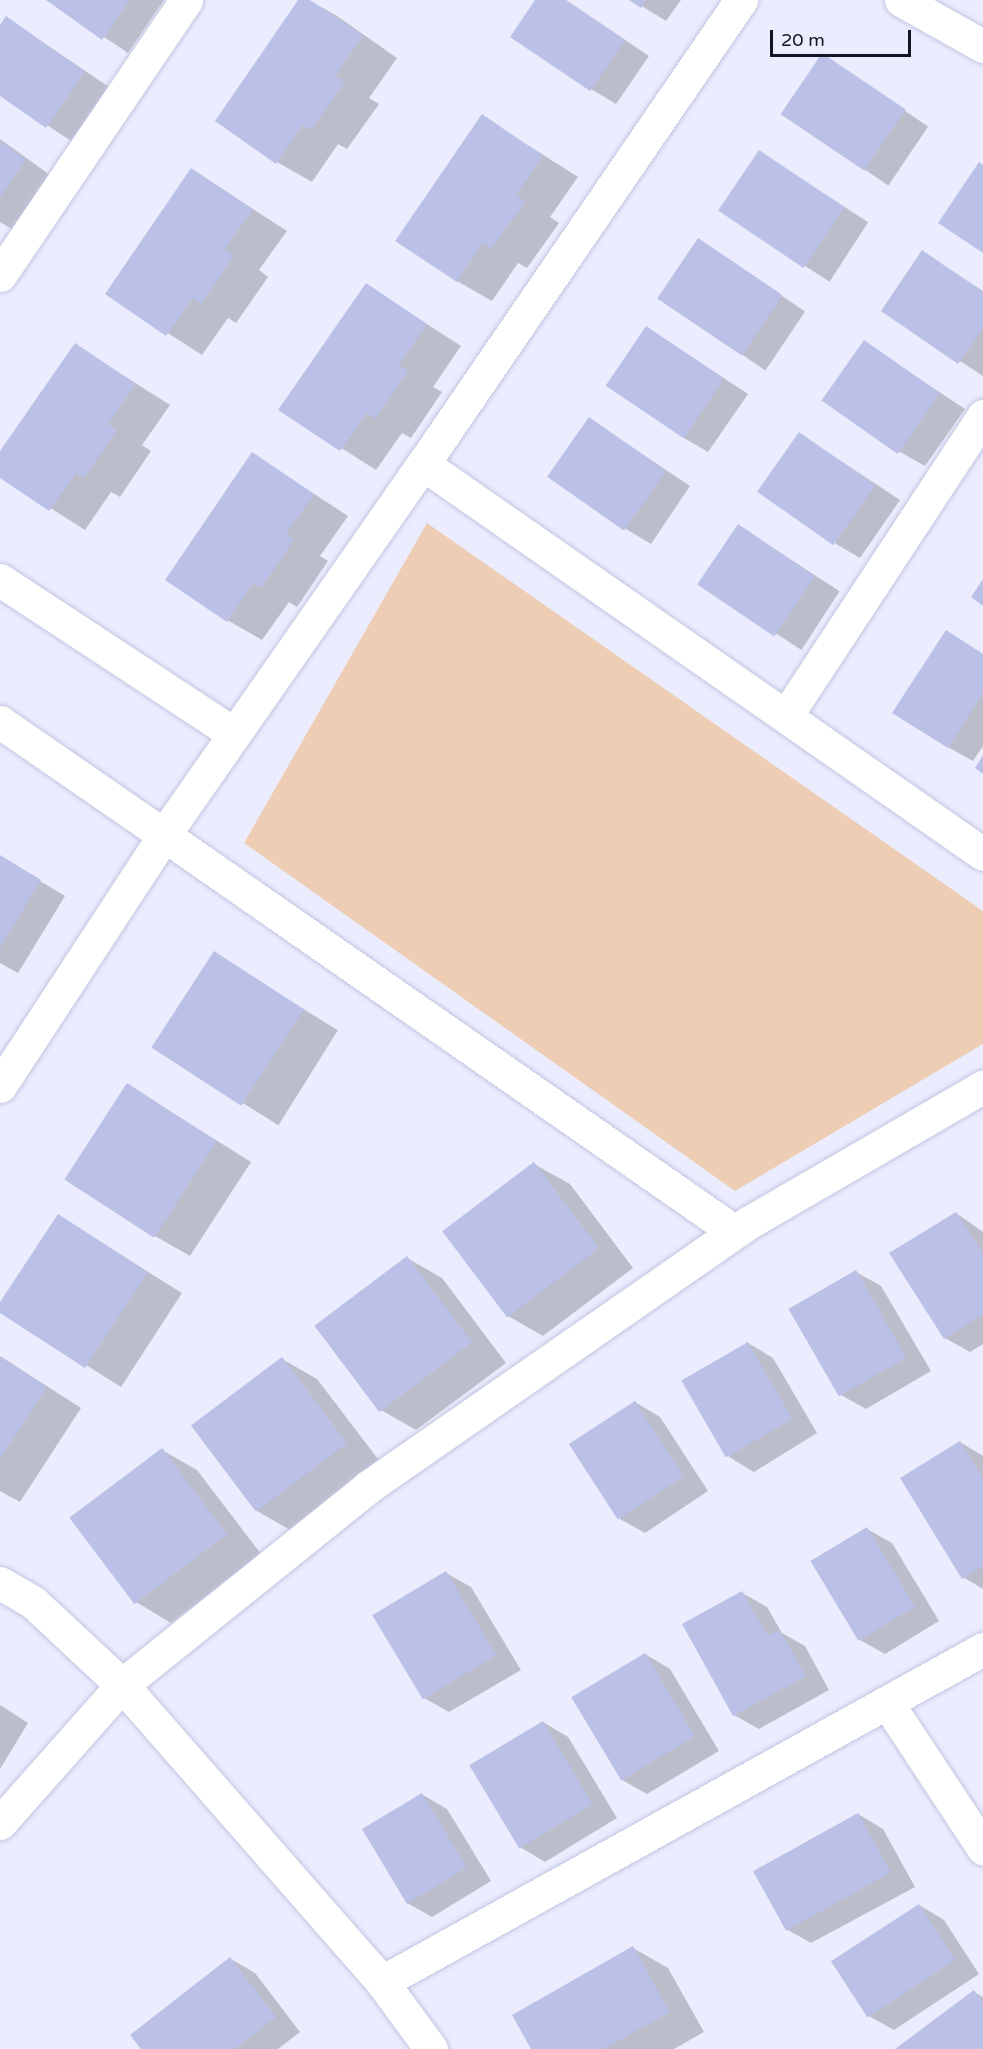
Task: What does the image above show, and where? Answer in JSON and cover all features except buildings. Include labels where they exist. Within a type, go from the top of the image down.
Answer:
[{"type":"street","points":[[0,275],[186,0]]},
{"type":"street","points":[[0,1086],[164,835],[423,464],[741,0]]},
{"type":"street","points":[[900,0],[983,46]]},
{"type":"street","points":[[786,716],[972,457],[983,416]]},
{"type":"street","points":[[423,464],[983,854]]},
{"type":"street","points":[[0,580],[234,734]]},
{"type":"street","points":[[0,722],[735,1232]]},
{"type":"street","points":[[0,1823],[122,1685],[368,1487],[735,1232],[983,1087]]},
{"type":"street","points":[[0,1583],[34,1603],[122,1685],[382,1983],[431,2049]]},
{"type":"street","points":[[382,1983],[888,1704],[983,1649]]},
{"type":"street","points":[[888,1704],[983,1848]]},
{"type":"shaded area","points":[[427,523],[983,911],[983,1044],[735,1191],[244,843]]}]
